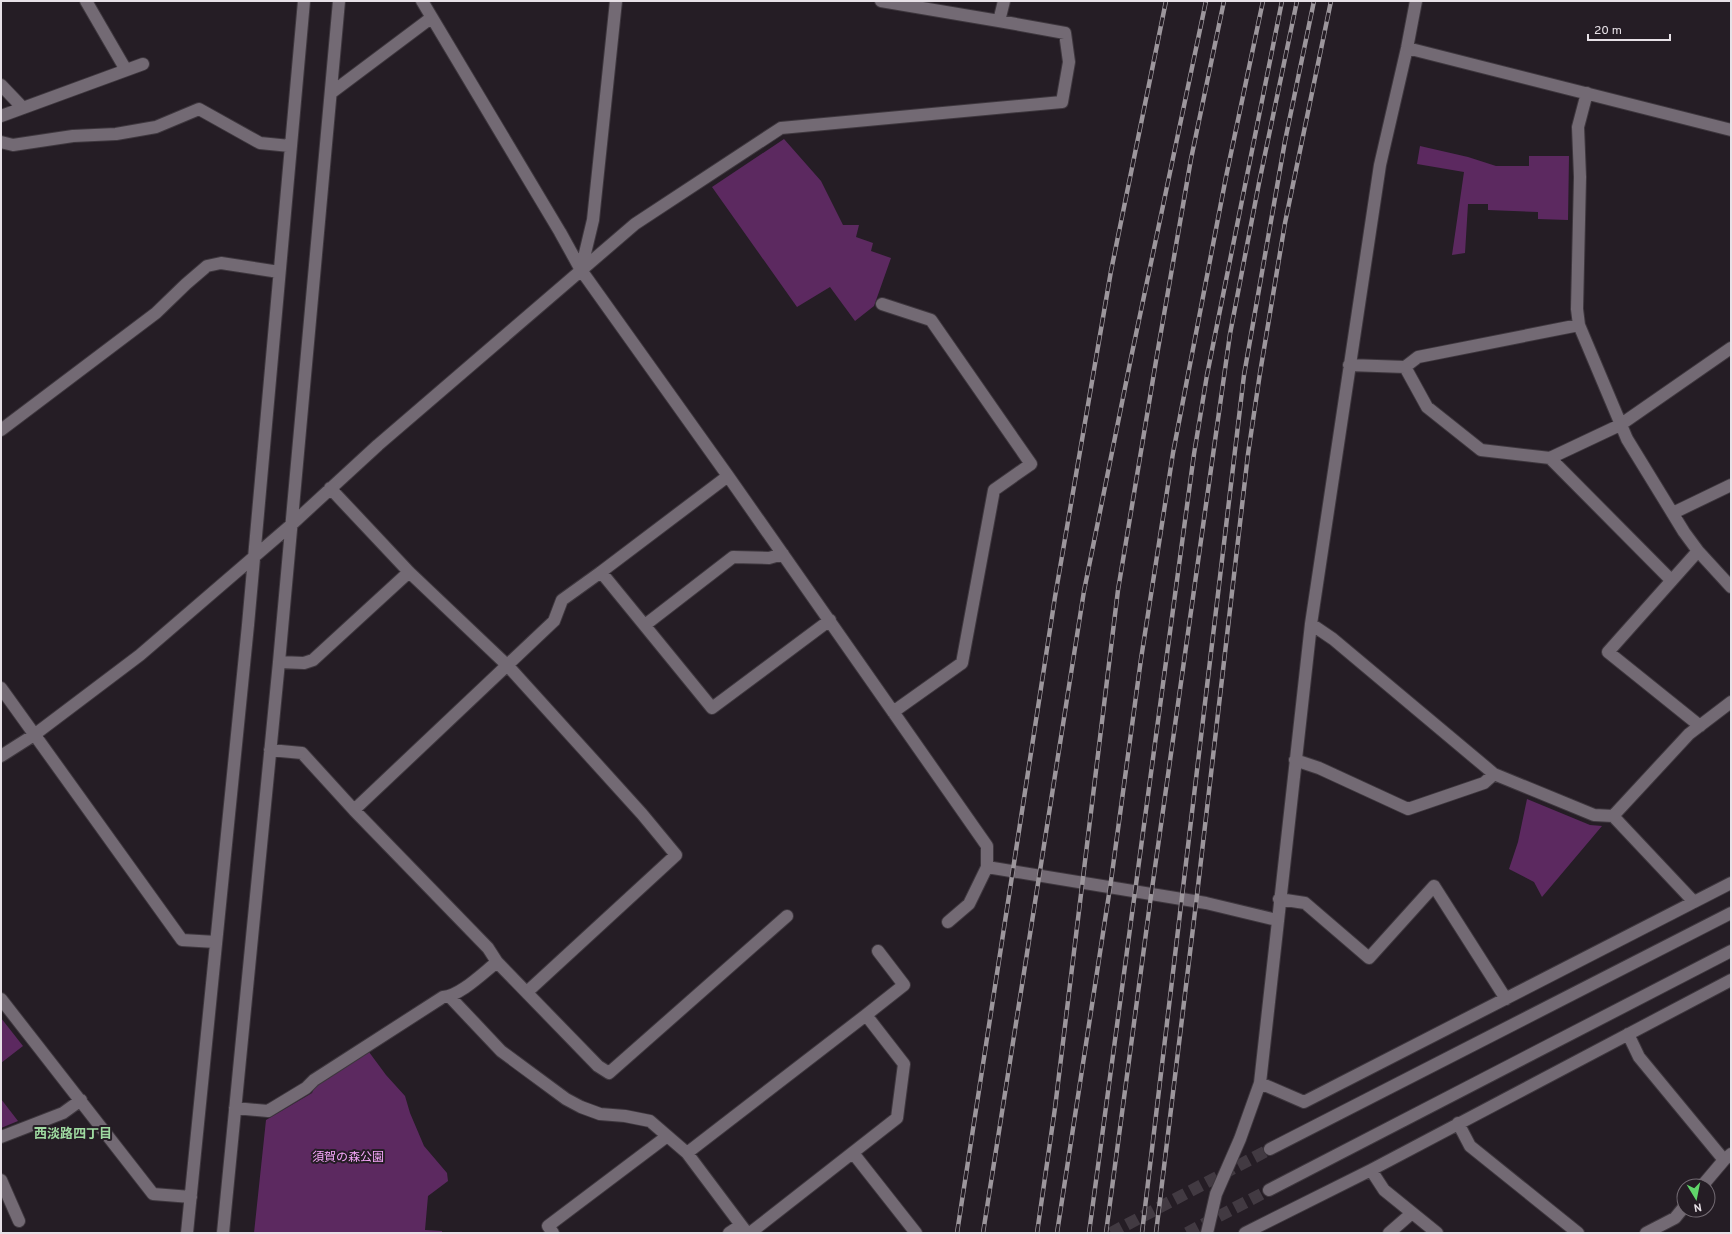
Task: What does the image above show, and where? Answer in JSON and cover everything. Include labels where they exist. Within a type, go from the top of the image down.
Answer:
[{"type":"street","points":[[86,1],[126,70]]},
{"type":"street","points":[[188,1233],[254,558],[304,1]]},
{"type":"street","points":[[223,1233],[234,1108],[279,662],[339,1]]},
{"type":"street","points":[[422,1],[560,232],[581,270],[830,620],[987,846],[987,867],[969,904],[948,922]]},
{"type":"street","points":[[581,270],[593,220],[616,1]]},
{"type":"street","points":[[1,756],[34,735],[140,656],[254,558],[330,488],[635,224],[780,128],[1062,102],[1069,62],[1065,33],[881,1]]},
{"type":"street","points":[[999,21],[1004,1]]},
{"type":"street","points":[[1207,1233],[1216,1194],[1240,1139],[1260,1083],[1279,899],[1311,624],[1380,165],[1407,48],[1416,1]]},
{"type":"street","points":[[331,94],[431,18]]},
{"type":"street","points":[[1407,48],[1731,130]]},
{"type":"street","points":[[1,116],[142,64]]},
{"type":"street","points":[[1,85],[22,108]]},
{"type":"street","points":[[1587,93],[1578,127],[1580,177],[1577,309],[1579,325],[1620,426],[1698,551],[1731,586]]},
{"type":"street","points":[[1,142],[13,145],[73,136],[116,134],[156,127],[199,109],[260,143],[290,146]]},
{"type":"street","points":[[1,430],[156,313],[186,284],[208,266],[221,263],[279,272]]},
{"type":"street","points":[[882,304],[930,320],[1031,464],[994,490],[962,663],[893,712]]},
{"type":"street","points":[[1349,365],[1405,367],[1418,357],[1579,325]]},
{"type":"street","points":[[1405,367],[1427,407],[1481,450],[1550,458],[1620,426],[1731,348]]},
{"type":"street","points":[[1550,458],[1671,580]]},
{"type":"street","points":[[354,810],[554,621],[562,600],[728,476]]},
{"type":"street","points":[[1674,513],[1731,485]]},
{"type":"street","points":[[330,488],[409,572],[508,666],[642,814],[676,856],[527,992]]},
{"type":"street","points":[[1698,551],[1608,652],[1700,726]]},
{"type":"street","points":[[645,625],[733,557],[769,558],[783,554]]},
{"type":"street","points":[[279,662],[304,663],[314,660],[409,572]]},
{"type":"street","points":[[601,572],[712,708],[830,620]]},
{"type":"street","points":[[1311,624],[1333,639],[1494,774],[1594,815],[1613,816],[1694,902]]},
{"type":"street","points":[[1,688],[182,940],[216,942]]},
{"type":"street","points":[[1613,816],[1689,734],[1731,702]]},
{"type":"street","points":[[270,750],[302,753],[354,810],[488,948],[497,962],[598,1066],[609,1073],[787,916]]},
{"type":"street","points":[[1295,760],[1319,768],[1408,809],[1484,783],[1494,774]]},
{"type":"street","points":[[987,867],[1206,903],[1277,920]]},
{"type":"street","points":[[1260,1083],[1304,1102],[1731,883]]},
{"type":"street","points":[[1279,899],[1305,903],[1369,958],[1434,886],[1506,999]]},
{"type":"street","points":[[1270,1149],[1731,913]]},
{"type":"street","points":[[687,1153],[904,986],[878,951]]},
{"type":"street","points":[[1269,1190],[1731,951]]},
{"type":"street","points":[[234,1108],[268,1110],[306,1088],[314,1080],[443,997],[450,997],[497,962]]},
{"type":"street","points":[[1245,1233],[1371,1170],[1731,980]]},
{"type":"street","points":[[450,997],[501,1051],[566,1099],[581,1107],[600,1114],[625,1116],[650,1121],[666,1137],[687,1153],[746,1230]]},
{"type":"street","points":[[1,1000],[81,1100],[153,1194],[191,1197]]},
{"type":"street","points":[[729,1233],[746,1230],[853,1153],[897,1118],[904,1064],[866,1015]]},
{"type":"street","points":[[1628,1034],[1639,1057],[1727,1157],[1709,1178]]},
{"type":"street","points":[[1,1136],[63,1113],[81,1100]]},
{"type":"street","points":[[1458,1123],[1470,1146],[1578,1233]]},
{"type":"street","points":[[553,1233],[548,1226],[666,1137]]},
{"type":"street","points":[[853,1153],[916,1233]]},
{"type":"street","points":[[1371,1170],[1384,1190],[1437,1233]]},
{"type":"street","points":[[1,1180],[19,1221]]},
{"type":"street","points":[[1389,1233],[1412,1213]]},
{"type":"street","points":[[1646,1233],[1676,1217]]},
{"type":"green space","points":[[784,139],[821,181],[843,225],[859,225],[856,237],[873,243],[871,251],[891,258],[874,306],[855,321],[830,287],[797,307],[712,187]]},
{"type":"green space","points":[[1420,146],[1468,157],[1496,166],[1529,166],[1529,156],[1569,156],[1568,220],[1538,219],[1538,212],[1488,210],[1488,204],[1468,204],[1465,253],[1452,255],[1464,172],[1417,164]]},
{"type":"green space","points":[[1527,799],[1590,825],[1602,826],[1542,897],[1534,882],[1509,869],[1518,842]]},
{"type":"green space","points":[[1,1018],[23,1046],[1,1063]]},
{"type":"green space","name":"須賀の森公園","points":[[369,1052],[386,1075],[405,1096],[410,1113],[424,1146],[447,1173],[448,1181],[428,1196],[425,1230],[442,1231],[442,1233],[254,1233],[266,1120],[312,1093],[315,1086]]},
{"type":"green space","points":[[1,1099],[18,1121],[1,1128]]},
{"type":"tunnel","points":[[1111,1233],[1270,1149]]},
{"type":"tunnel","points":[[1187,1233],[1269,1190]]},
{"type":"railway","points":[[957,1233],[1055,597],[1111,271],[1166,1]]},
{"type":"railway","points":[[983,1233],[1084,591],[1206,1]]},
{"type":"railway","points":[[1037,1233],[1055,1108],[1118,590],[1191,159],[1224,1]]},
{"type":"railway","points":[[1057,1233],[1111,881],[1141,659],[1173,453],[1226,177],[1263,1]]},
{"type":"railway","points":[[1089,1233],[1194,454],[1207,375],[1282,1]]},
{"type":"railway","points":[[1106,1233],[1150,903],[1230,334],[1259,183],[1297,1]]},
{"type":"railway","points":[[1142,1233],[1244,375],[1285,141],[1314,1]]},
{"type":"railway","points":[[1156,1233],[1248,454],[1285,223],[1331,1]]},
{"type":"district","name":"西淡路四丁目","points":[[73,1135]]}]
